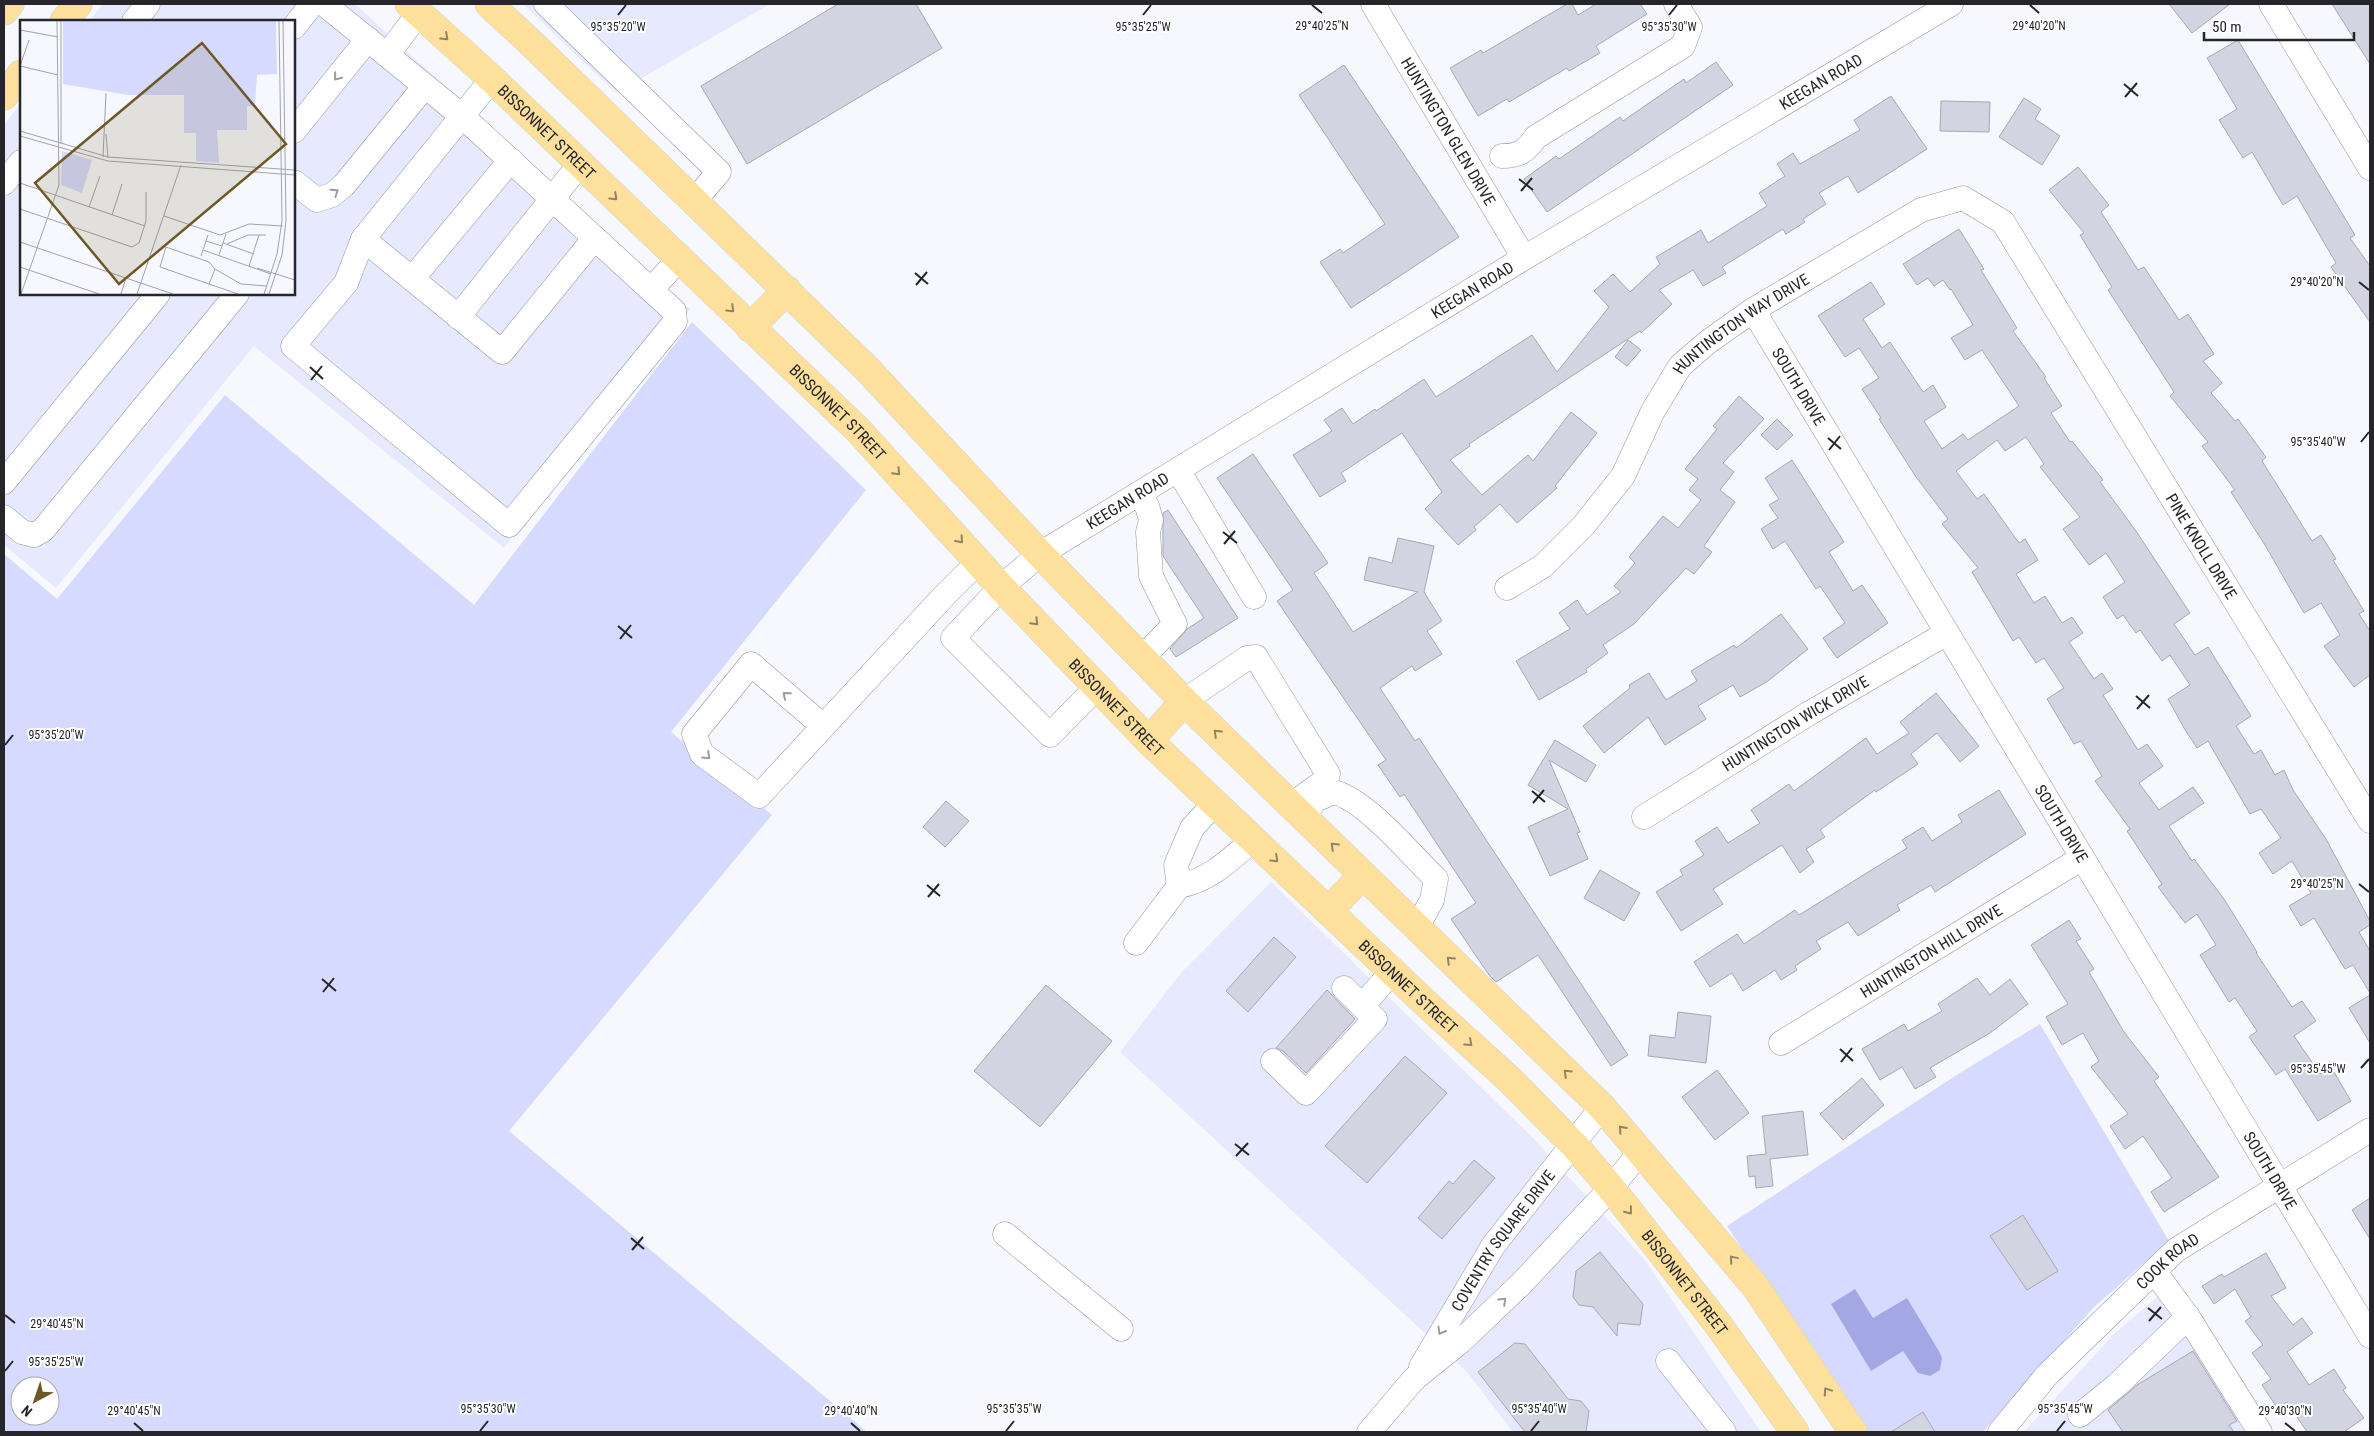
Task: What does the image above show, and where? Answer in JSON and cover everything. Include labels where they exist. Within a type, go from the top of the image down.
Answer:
[{"type":"main road","points":[[4,11],[10,4]]},
{"type":"main road","points":[[65,20],[78,4]]},
{"type":"main road","points":[[488,4],[867,369],[1040,554],[1184,701],[1602,1107],[1755,1286],[1853,1432]]},
{"type":"main road","name":"BISSONNET STREET","points":[[414,8],[492,79],[858,430],[1001,586],[1149,741],[1392,972],[1510,1080],[1574,1145],[1611,1188],[1717,1323],[1793,1432]]},
{"type":"main road","points":[[4,96],[20,75]]},
{"type":"main road","points":[[750,328],[786,290]]},
{"type":"main road","points":[[1149,741],[1184,701]]},
{"type":"main road","points":[[1328,911],[1363,874]]},
{"type":"street","points":[[135,20],[148,4]]},
{"type":"street","points":[[295,26],[312,4]]},
{"type":"street","points":[[324,4],[462,116],[674,311],[675,322],[509,525],[293,346],[346,283],[363,239],[462,116],[492,79]]},
{"type":"street","points":[[546,4],[719,172],[694,201]]},
{"type":"street","name":"HUNTINGTON GLEN DRIVE","points":[[1373,4],[1524,258]]},
{"type":"street","points":[[1475,173],[1502,156],[1508,146],[1522,138],[1536,137],[1683,46],[1690,27],[1676,4]]},
{"type":"street","name":"KEEGAN ROAD","points":[[1098,687],[1050,735],[954,638],[1001,586],[1040,554],[1524,258],[1951,4]]},
{"type":"street","points":[[2271,4],[2370,168]]},
{"type":"street","points":[[387,55],[414,8]]},
{"type":"street","points":[[295,130],[368,39]]},
{"type":"street","points":[[295,183],[318,200],[332,195],[344,185],[425,86]]},
{"type":"street","points":[[412,279],[511,160]]},
{"type":"street","points":[[458,317],[580,164]]},
{"type":"street","name":"HUNTINGTON WAY DRIVE","points":[[1507,588],[1542,566],[1584,525],[1623,476],[1653,411],[1680,366],[1708,342],[1753,310],[1921,210],[1963,198],[2004,222],[2034,271]]},
{"type":"street","points":[[363,239],[502,352],[594,239]]},
{"type":"street","points":[[650,290],[678,259]]},
{"type":"street","name":"PINE KNOLL DRIVE","points":[[2034,271],[2370,821]]},
{"type":"street","points":[[4,482],[157,295]]},
{"type":"street","points":[[4,517],[22,532],[34,536],[43,530],[236,295]]},
{"type":"street","name":"SOUTH DRIVE","points":[[1753,310],[2370,1336]]},
{"type":"street","points":[[1178,470],[1254,598]]},
{"type":"street","points":[[1138,494],[1147,506],[1151,520],[1148,532],[1150,576],[1175,624],[1142,658]]},
{"type":"street","points":[[823,726],[751,664],[694,734],[702,754],[759,796],[979,561]]},
{"type":"street","name":"HUNTINGTON WICK DRIVE","points":[[1644,816],[1800,719],[1947,632]]},
{"type":"street","points":[[1184,701],[1247,658],[1256,657],[1328,774],[1326,780],[1297,811]]},
{"type":"street","points":[[1297,811],[1315,800],[1334,792],[1346,795],[1372,816],[1436,879],[1432,900],[1417,927]]},
{"type":"street","points":[[1179,886],[1176,865],[1192,828],[1215,803]]},
{"type":"street","points":[[1136,943],[1179,886],[1196,883],[1254,840]]},
{"type":"street","name":"HUNTINGTON HILL DRIVE","points":[[1780,1043],[2082,858]]},
{"type":"street","points":[[1362,1006],[1392,972]]},
{"type":"street","points":[[1273,1060],[1306,1093],[1375,1019],[1344,988]]},
{"type":"street","name":"COVENTRY SQUARE DRIVE","points":[[1369,1432],[1414,1379],[1494,1246],[1602,1107]]},
{"type":"street","name":"COOK ROAD","points":[[2000,1432],[2047,1375],[2176,1250],[2370,1130]]},
{"type":"street","name":"COVENTRY SQUARE DRIVE","points":[[1414,1379],[1460,1342],[1521,1284],[1611,1188],[1641,1151]]},
{"type":"street","points":[[1005,1234],[1121,1330]]},
{"type":"street","points":[[2154,1271],[2188,1317],[2260,1432]]},
{"type":"street","points":[[2080,1415],[2117,1385],[2188,1317]]},
{"type":"street","points":[[1668,1361],[1724,1432]]},
{"type":"shaded area","points":[[103,4],[355,4],[690,309],[504,548],[254,346],[56,588],[4,545],[4,125],[20,104],[20,295],[295,295],[295,20],[90,20]]},
{"type":"shaded area","points":[[523,4],[770,4],[616,93]]},
{"type":"shaded area","points":[[692,322],[866,490],[671,732],[772,815],[509,1131],[867,1432],[4,1432],[4,554],[57,599],[225,395],[474,605]]},
{"type":"shaded area","points":[[1271,882],[1534,1139],[1644,1259],[1761,1432],[1513,1432],[1467,1372],[1120,1052],[1181,973]]},
{"type":"shaded area","points":[[2040,1024],[2169,1241],[2094,1307],[1983,1432],[1864,1432],[1727,1226],[1955,1076]]},
{"type":"shaded area","points":[[2177,1280],[2269,1432],[2024,1432],[2114,1334]]},
{"type":"water","points":[[1855,1289],[1873,1318],[1907,1298],[1940,1353],[1942,1358],[1940,1370],[1930,1376],[1918,1373],[1903,1351],[1871,1371],[1831,1304]]},
{"type":"building","points":[[838,4],[916,4],[942,48],[747,164],[701,86]]},
{"type":"building","points":[[1567,4],[1572,4],[1578,15],[1596,4],[1640,4],[1647,14],[1596,46],[1600,53],[1569,71],[1567,68],[1509,102],[1507,99],[1478,116],[1450,68],[1481,50],[1483,53]]},
{"type":"building","points":[[2169,4],[2230,4],[2192,33]]},
{"type":"building","points":[[2332,4],[2370,4],[2370,64]]},
{"type":"building","points":[[2238,40],[2355,235],[2350,238],[2370,266],[2370,322],[2331,267],[2336,263],[2297,196],[2283,205],[2252,152],[2243,158],[2219,120],[2237,109],[2207,58]]},
{"type":"building","points":[[1716,62],[1733,85],[1547,212],[1524,179],[1556,156],[1559,159],[1620,117],[1623,121],[1684,79],[1686,83]]},
{"type":"building","points":[[1344,65],[1459,237],[1351,308],[1320,262],[1340,249],[1343,253],[1385,224],[1299,95]]},
{"type":"building","points":[[1891,96],[1927,149],[1858,193],[1848,176],[1819,193],[1826,204],[1803,219],[1805,222],[1786,234],[1783,229],[1722,267],[1726,273],[1703,286],[1693,270],[1659,290],[1672,304],[1641,333],[1640,331],[1469,444],[1470,446],[1450,460],[1482,495],[1528,455],[1533,461],[1571,412],[1597,433],[1555,486],[1557,488],[1517,523],[1500,504],[1474,527],[1476,530],[1458,545],[1425,509],[1442,492],[1402,433],[1341,473],[1346,481],[1320,497],[1293,455],[1332,431],[1324,420],[1342,408],[1353,424],[1424,379],[1436,397],[1532,335],[1557,372],[1609,307],[1594,291],[1613,274],[1630,292],[1660,264],[1656,257],[1701,230],[1708,243],[1767,206],[1759,193],[1785,176],[1777,164],[1793,153],[1800,164],[1860,130],[1854,120]]},
{"type":"building","points":[[2024,98],[2041,109],[2035,119],[2060,136],[2042,165],[1999,137]]},
{"type":"building","points":[[1941,101],[1990,102],[1989,132],[1940,131]]},
{"type":"building","points":[[2078,167],[2109,205],[2101,212],[2138,270],[2144,267],[2179,320],[2188,314],[2214,354],[2203,361],[2222,383],[2211,393],[2235,421],[2238,419],[2266,457],[2262,461],[2312,541],[2321,535],[2336,559],[2333,560],[2364,611],[2359,614],[2370,631],[2370,675],[2354,687],[2324,646],[2340,635],[2321,603],[2304,613],[2265,545],[2231,492],[2235,490],[2202,446],[2208,442],[2170,396],[2174,392],[2108,290],[2112,287],[2080,235],[2084,233],[2049,190]]},
{"type":"building","points":[[1959,229],[1984,269],[1981,270],[2017,328],[2013,331],[2046,377],[2044,378],[2062,406],[2051,413],[2070,442],[2072,441],[2103,480],[2100,482],[2136,531],[2190,613],[2174,624],[2195,655],[2208,647],[2251,716],[2236,726],[2254,754],[2261,750],[2275,775],[2284,770],[2293,790],[2326,839],[2370,921],[2370,925],[2359,932],[2370,951],[2370,993],[2353,965],[2345,969],[2314,918],[2301,926],[2289,906],[2311,893],[2292,861],[2273,874],[2259,853],[2281,838],[2261,809],[2250,814],[2208,741],[2197,748],[2184,728],[2168,699],[2190,685],[2170,655],[2162,661],[2140,630],[2136,633],[2123,615],[2117,619],[2103,597],[2125,582],[2106,553],[2089,565],[2063,529],[2080,517],[2040,467],[2044,464],[2026,437],[2005,451],[1997,440],[1956,471],[1977,499],[1984,494],[2019,543],[2025,539],[2038,560],[2016,574],[2034,603],[2045,596],[2062,623],[2072,617],[2083,633],[2069,642],[2094,679],[2102,673],[2113,689],[2103,695],[2138,750],[2147,744],[2163,766],[2139,783],[2159,810],[2193,787],[2204,803],[2169,826],[2192,861],[2194,859],[2224,899],[2256,953],[2292,1007],[2302,1001],[2316,1021],[2294,1036],[2320,1074],[2331,1067],[2351,1101],[2318,1121],[2285,1069],[2276,1075],[2249,1037],[2257,1031],[2235,998],[2229,1002],[2200,955],[2216,945],[2197,914],[2185,923],[2158,887],[2162,884],[2127,831],[2130,829],[2095,781],[2102,776],[2081,741],[2074,744],[2047,699],[2064,688],[2044,658],[2036,663],[2019,637],[2013,641],[1972,572],[1978,568],[1942,524],[1948,519],[1916,477],[1879,419],[1881,418],[1862,389],[1879,378],[1859,348],[1845,357],[1818,316],[1871,282],[1885,304],[1863,319],[1882,348],[1890,342],[1923,392],[1933,385],[1946,407],[1924,421],[1942,449],[1963,434],[1968,440],[2019,406],[1982,350],[1965,360],[1951,338],[1973,325],[1951,289],[1943,280],[1934,286],[1928,278],[1917,285],[1903,264]]},
{"type":"building","points":[[1628,340],[1641,350],[1627,366],[1615,357]]},
{"type":"building","points":[[1739,396],[1764,419],[1723,463],[1734,472],[1720,490],[1735,502],[1704,546],[1712,552],[1694,574],[1686,568],[1634,624],[1603,645],[1608,653],[1586,669],[1587,672],[1539,700],[1516,661],[1570,629],[1559,613],[1577,600],[1587,615],[1621,592],[1614,586],[1635,563],[1629,557],[1663,516],[1678,528],[1701,500],[1689,490],[1698,479],[1685,469],[1717,429],[1713,426]]},
{"type":"building","points":[[1777,419],[1793,435],[1777,450],[1761,435]]},
{"type":"building","points":[[1253,454],[1328,563],[1314,573],[1353,632],[1418,592],[1364,580],[1369,557],[1392,563],[1398,538],[1434,546],[1424,592],[1442,621],[1427,631],[1442,654],[1415,671],[1412,666],[1380,688],[1415,741],[1419,738],[1628,1055],[1611,1066],[1538,955],[1496,982],[1489,975],[1451,919],[1476,903],[1404,794],[1400,797],[1378,765],[1386,760],[1277,601],[1293,590],[1217,478]]},
{"type":"building","points":[[1792,460],[1844,542],[1829,552],[1853,591],[1862,585],[1888,623],[1837,658],[1823,638],[1845,623],[1820,586],[1816,589],[1785,541],[1773,549],[1761,529],[1778,518],[1769,505],[1779,499],[1765,478]]},
{"type":"building","points":[[1168,510],[1238,618],[1176,657],[1170,649],[1187,629],[1204,618],[1163,556],[1163,513]]},
{"type":"building","points":[[1781,614],[1808,649],[1768,681],[1740,697],[1733,685],[1698,706],[1706,719],[1665,745],[1648,717],[1604,753],[1583,726],[1630,688],[1629,685],[1649,673],[1666,700],[1697,681],[1691,671],[1734,645],[1736,648]]},
{"type":"building","points":[[1936,693],[1979,746],[1960,762],[1937,733],[1911,754],[1918,764],[1876,792],[1875,790],[1820,830],[1825,837],[1806,849],[1814,862],[1800,873],[1782,845],[1713,889],[1723,904],[1681,931],[1656,892],[1683,875],[1680,870],[1704,855],[1695,841],[1717,827],[1728,843],[1760,823],[1751,810],[1789,784],[1794,791],[1866,738],[1877,754],[1909,733],[1900,722]]},
{"type":"building","points":[[1555,740],[1596,765],[1586,782],[1549,760],[1580,832],[1577,833],[1588,859],[1550,876],[1528,827],[1568,809],[1528,785]]},
{"type":"building","points":[[1999,790],[2026,834],[1935,892],[1931,885],[1897,905],[1900,910],[1858,936],[1848,922],[1816,941],[1821,949],[1795,966],[1797,970],[1781,980],[1775,970],[1743,991],[1732,973],[1710,987],[1694,962],[1737,934],[1744,944],[1795,910],[1799,915],[1907,848],[1902,840],[1923,827],[1932,841],[1962,822],[1958,815]]},
{"type":"building","points":[[946,801],[969,821],[945,847],[923,827]]},
{"type":"building","points":[[1600,870],[1640,893],[1624,921],[1584,898]]},
{"type":"building","points":[[2069,920],[2081,939],[2076,941],[2094,969],[2089,972],[2124,1032],[2159,1077],[2154,1081],[2219,1177],[2164,1212],[2151,1192],[2172,1178],[2143,1136],[2125,1149],[2110,1126],[2128,1114],[2091,1067],[2099,1061],[2083,1033],[2062,1045],[2046,1017],[2068,1004],[2031,945]]},
{"type":"building","points":[[1274,937],[1296,957],[1248,1012],[1226,991]]},
{"type":"building","points":[[1977,978],[1990,995],[2010,979],[2028,1004],[1990,1033],[1930,1068],[1936,1077],[1915,1089],[1902,1067],[1880,1080],[1862,1049],[1904,1024],[1908,1031],[1942,1011],[1938,1004]]},
{"type":"building","points":[[1046,985],[1112,1041],[1040,1127],[974,1071]]},
{"type":"building","points":[[1327,990],[1355,1019],[1306,1073],[1283,1051],[1276,1048]]},
{"type":"building","points":[[2370,995],[2370,1043],[2349,1008]]},
{"type":"building","points":[[1678,1012],[1711,1016],[1706,1063],[1648,1056],[1650,1035],[1675,1038]]},
{"type":"building","points":[[1405,1056],[1447,1093],[1367,1183],[1325,1146]]},
{"type":"building","points":[[1717,1070],[1749,1113],[1715,1140],[1682,1097]]},
{"type":"building","points":[[1862,1078],[1884,1105],[1843,1140],[1820,1114]]},
{"type":"building","points":[[1803,1111],[1808,1155],[1770,1159],[1773,1186],[1756,1188],[1755,1176],[1749,1177],[1747,1156],[1766,1154],[1762,1116]]},
{"type":"building","points":[[1474,1160],[1495,1178],[1442,1239],[1418,1218],[1449,1181],[1453,1184]]},
{"type":"building","points":[[2370,1198],[2370,1239],[2352,1210]]},
{"type":"building","points":[[2023,1215],[2058,1271],[2027,1290],[1990,1236]]},
{"type":"building","points":[[1600,1252],[1643,1304],[1640,1325],[1618,1323],[1617,1336],[1593,1307],[1579,1305],[1573,1297],[1576,1271]]},
{"type":"building","points":[[2266,1253],[2286,1288],[2271,1296],[2293,1325],[2302,1318],[2313,1333],[2287,1352],[2309,1385],[2334,1369],[2346,1388],[2343,1390],[2364,1418],[2344,1432],[2307,1432],[2287,1402],[2278,1409],[2262,1385],[2271,1379],[2252,1353],[2263,1345],[2245,1321],[2251,1317],[2235,1289],[2214,1304],[2202,1286],[2222,1274],[2224,1277]]},
{"type":"building","points":[[1515,1343],[1525,1344],[1568,1399],[1581,1401],[1589,1411],[1586,1432],[1525,1432],[1478,1372]]},
{"type":"building","points":[[2193,1351],[2237,1421],[2229,1425],[2234,1432],[2123,1432],[2108,1410],[2137,1385]]},
{"type":"building","points":[[1923,1412],[1935,1432],[1891,1432]]}]
